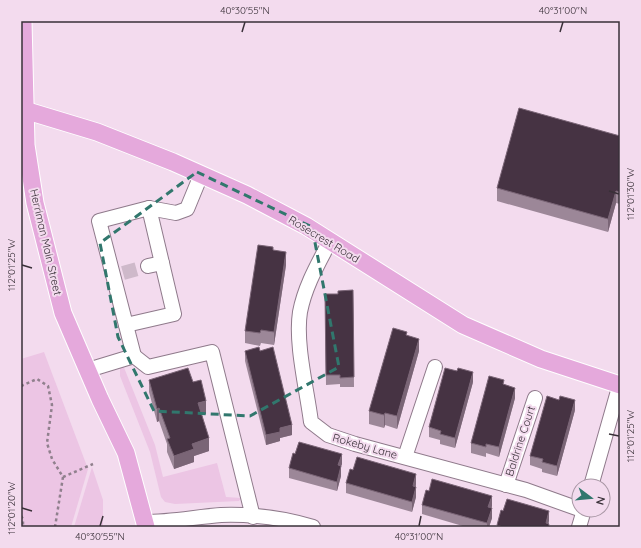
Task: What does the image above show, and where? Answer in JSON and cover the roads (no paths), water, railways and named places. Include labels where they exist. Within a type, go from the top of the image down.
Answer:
[{"type":"main road","name":"Herriman Main Street","points":[[23,21],[23,109],[26,145],[35,203],[63,312],[126,453],[144,525]]},
{"type":"main road","name":"Rosecrest Road","points":[[23,109],[97,132],[202,175],[260,202],[306,226],[463,325],[541,359],[620,385]]},
{"type":"street","points":[[202,175],[187,209],[176,213],[148,208],[99,221],[118,274],[126,325],[134,356],[148,366],[210,351],[213,353],[253,516]]},
{"type":"street","points":[[126,325],[174,314],[155,265],[148,208]]},
{"type":"street","name":"Rokeby Lane","points":[[330,241],[310,281],[300,313],[301,354],[311,422],[328,435],[506,485],[571,506]]},
{"type":"street","points":[[88,370],[134,356]]},
{"type":"street","points":[[405,457],[435,367]]},
{"type":"street","points":[[593,478],[620,385]]},
{"type":"street","name":"Baldrine Court","points":[[506,485],[535,398]]},
{"type":"street","points":[[144,525],[168,522],[222,521],[253,516],[272,523],[313,527]]},
{"type":"tunnel","points":[[123,273],[148,266]]}]
